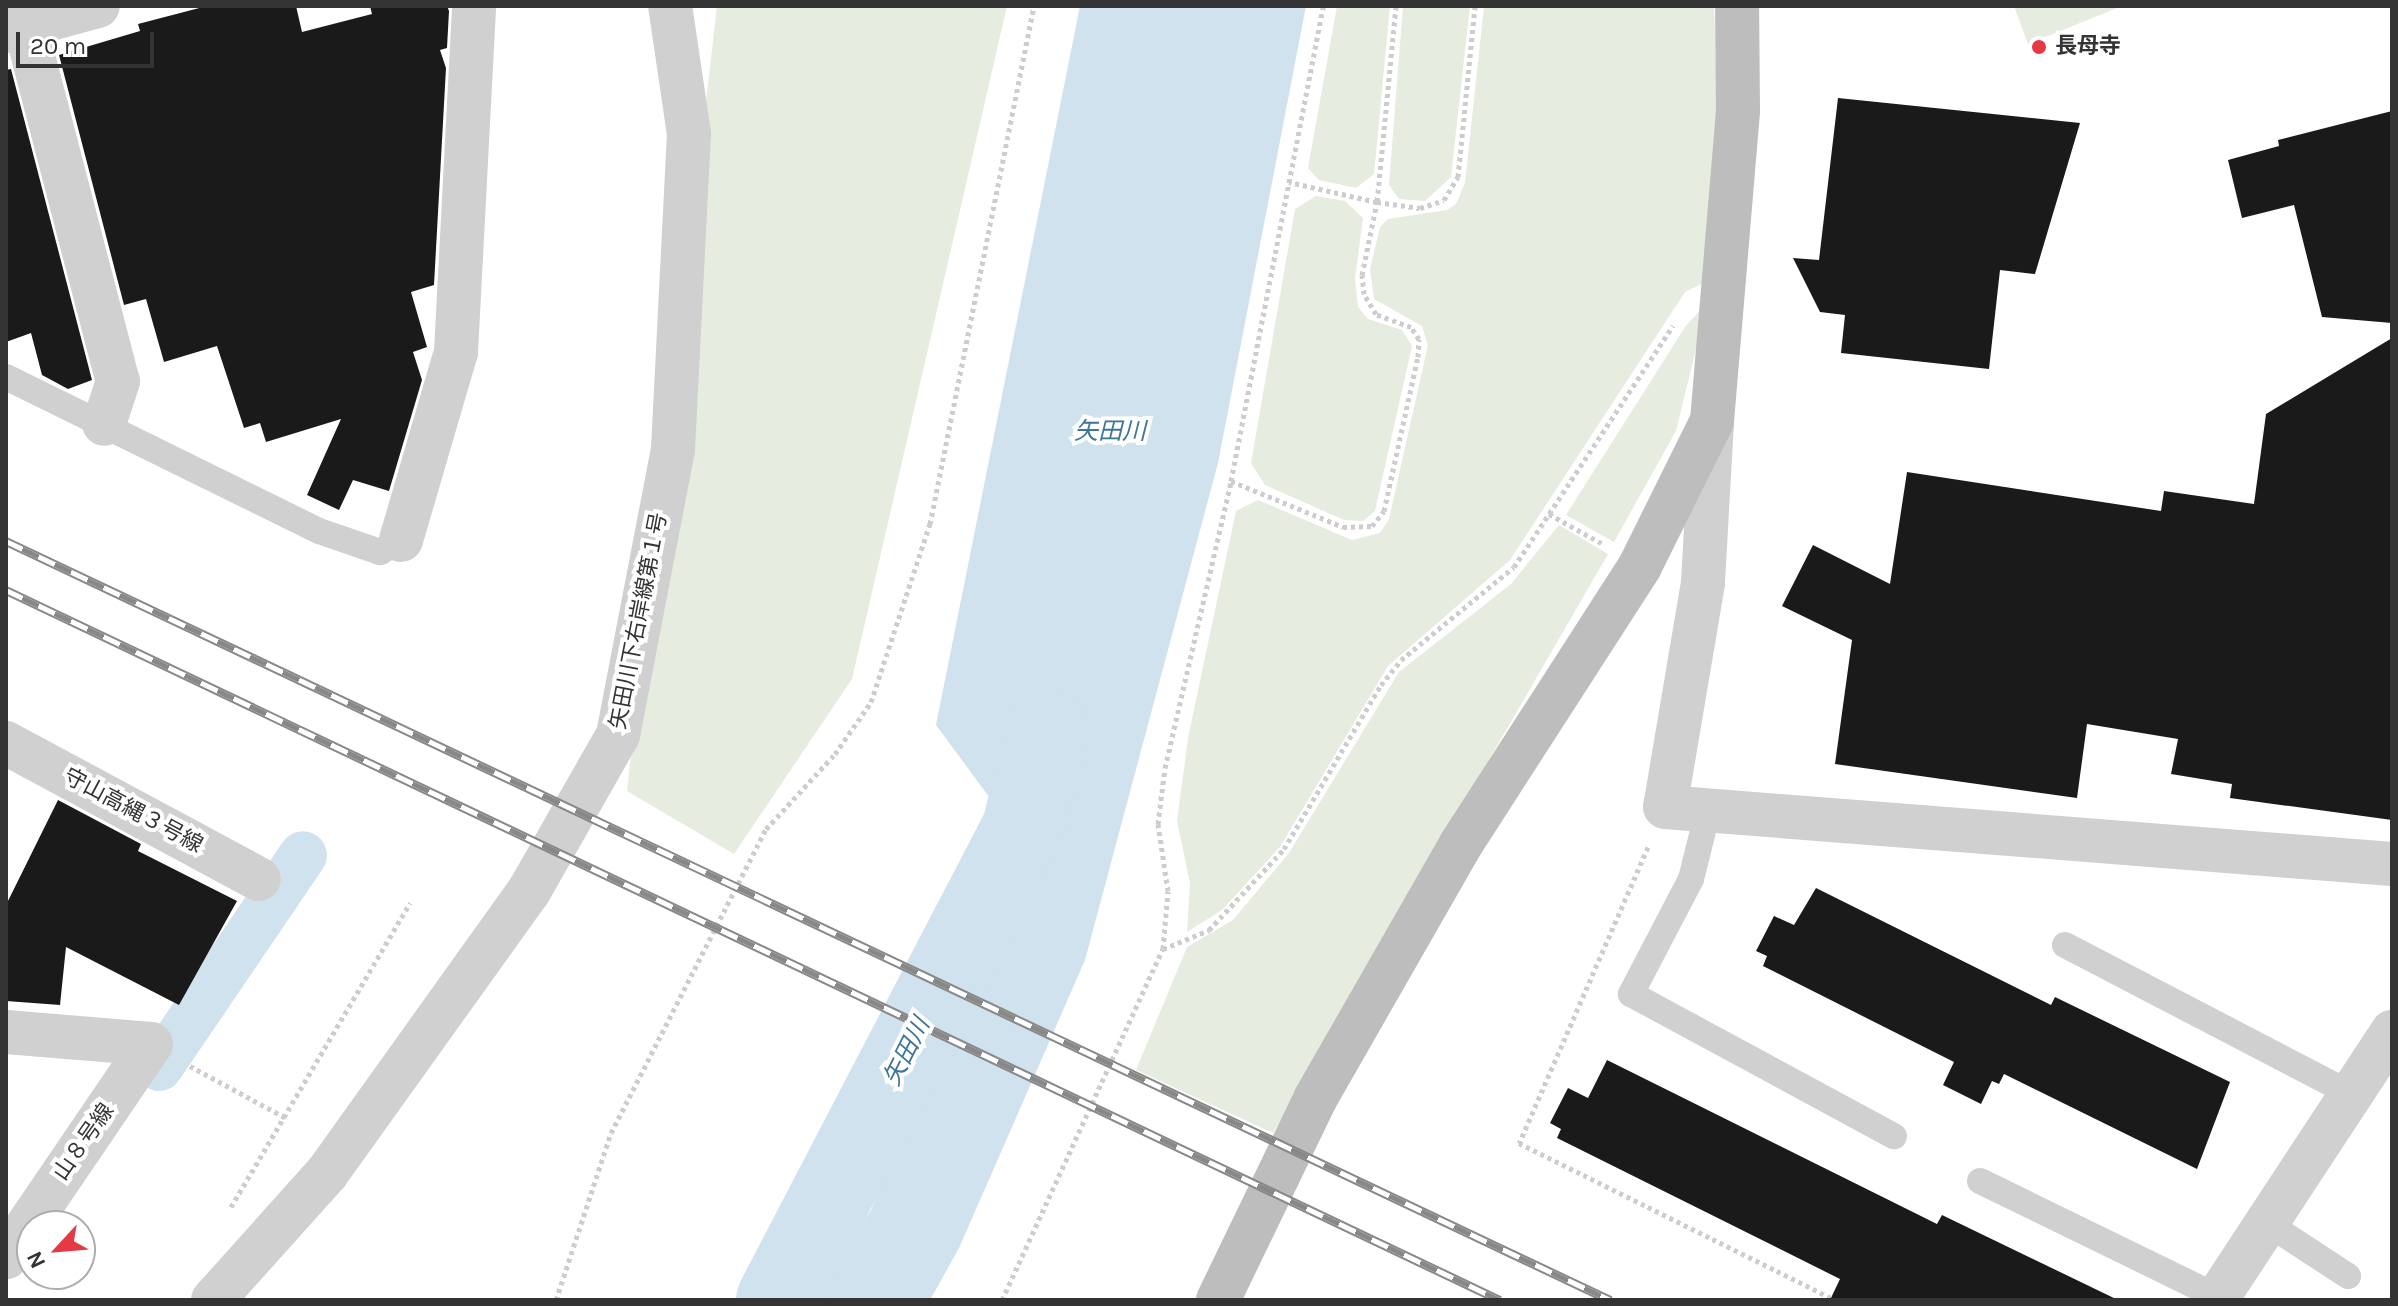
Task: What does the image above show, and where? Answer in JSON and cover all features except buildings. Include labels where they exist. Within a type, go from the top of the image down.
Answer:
[{"type":"street","points":[[98,6],[17,21],[118,381],[104,424]]},
{"type":"street","points":[[401,540],[456,352],[474,6]]},
{"type":"street","name":"矢田川下右岸線第１号","points":[[213,1300],[327,1173],[529,891],[618,735],[673,449],[689,134],[670,6]]},
{"type":"street","points":[[1737,6],[1738,111],[1712,421],[1703,583],[1665,807],[2392,864]]},
{"type":"street","points":[[1218,1300],[1315,1099],[1445,870],[1640,566],[1712,421]]},
{"type":"street","name":"守山高縄３号線","points":[[6,743],[259,879]]},
{"type":"street","points":[[6,1032],[167,1045]]},
{"type":"street","points":[[2217,1299],[2392,1032]]},
{"type":"street","name":"山８号線","points":[[6,1257],[167,1045]]},
{"type":"lane","points":[[6,377],[319,531],[380,552],[401,540]]},
{"type":"lane","points":[[1708,811],[1691,879],[1631,994],[1894,1136]]},
{"type":"lane","points":[[2065,945],[2351,1094]]},
{"type":"lane","points":[[1980,1181],[2217,1299]]},
{"type":"lane","points":[[2267,1223],[2348,1276]]},
{"type":"path","points":[[556,1300],[611,1133],[766,829],[835,754],[871,702],[930,524],[1034,6]]},
{"type":"path","points":[[1002,1300],[1163,949],[1168,891],[1158,824],[1165,768],[1231,481],[1323,6]]},
{"type":"path","points":[[1231,481],[1354,530],[1372,526],[1384,511],[1420,348],[1411,327],[1376,314],[1364,294],[1362,275],[1377,202],[1396,6]]},
{"type":"path","points":[[1289,182],[1377,202],[1420,208],[1444,200],[1453,189],[1475,6]]},
{"type":"path","points":[[1163,949],[1209,930],[1228,914],[1284,849],[1401,660],[1514,567],[1679,317],[1694,300],[1725,287]]},
{"type":"path","points":[[1549,514],[1640,566]]},
{"type":"path","points":[[1665,807],[1519,1143],[1835,1300]]},
{"type":"path","points":[[222,1222],[410,903]]},
{"type":"path","points":[[167,1045],[286,1118]]},
{"type":"shaded area","points":[[717,6],[1007,6],[852,679],[734,854],[627,791]]},
{"type":"shaded area","points":[[1337,6],[1390,6],[1374,174],[1356,188],[1319,180],[1308,168]]},
{"type":"shaded area","points":[[1403,6],[1470,6],[1451,177],[1425,201],[1399,199],[1389,185]]},
{"type":"shaded area","points":[[1484,6],[1714,6],[1718,113],[1705,282],[1685,292],[1510,560],[1388,666],[1280,847],[1222,910],[1187,932],[1190,883],[1177,821],[1188,738],[1236,511],[1258,500],[1352,540],[1380,533],[1389,519],[1428,345],[1422,326],[1374,299],[1370,269],[1380,227],[1388,219],[1447,210],[1456,204],[1465,183]]},
{"type":"shaded area","points":[[2014,6],[2122,6],[2028,44]]},
{"type":"shaded area","points":[[1316,196],[1345,201],[1363,218],[1355,279],[1358,307],[1368,319],[1402,330],[1412,346],[1375,511],[1363,521],[1344,520],[1265,485],[1251,463],[1295,209]]},
{"type":"shaded area","points":[[1707,303],[1676,431],[1614,542],[1566,515],[1685,327]]},
{"type":"shaded area","points":[[1559,525],[1608,554],[1273,1133],[1136,1070],[1187,947],[1233,920],[1289,853],[1399,672],[1511,584]]},
{"type":"water","name":"矢田川","points":[[1080,6],[1306,6],[1218,463],[1085,960],[959,1248],[930,1300],[815,1300],[871,1210],[1029,851],[936,725]]},
{"type":"waterway","name":"矢田川","points":[[777,1300],[1023,828],[1047,728]]},
{"type":"waterway","points":[[159,1067],[303,855]]},
{"type":"railway","points":[[6,541],[1610,1300]]},
{"type":"railway","points":[[6,590],[1500,1300]]},
{"type":"place","name":"長母寺","points":[[2039,47]]}]
